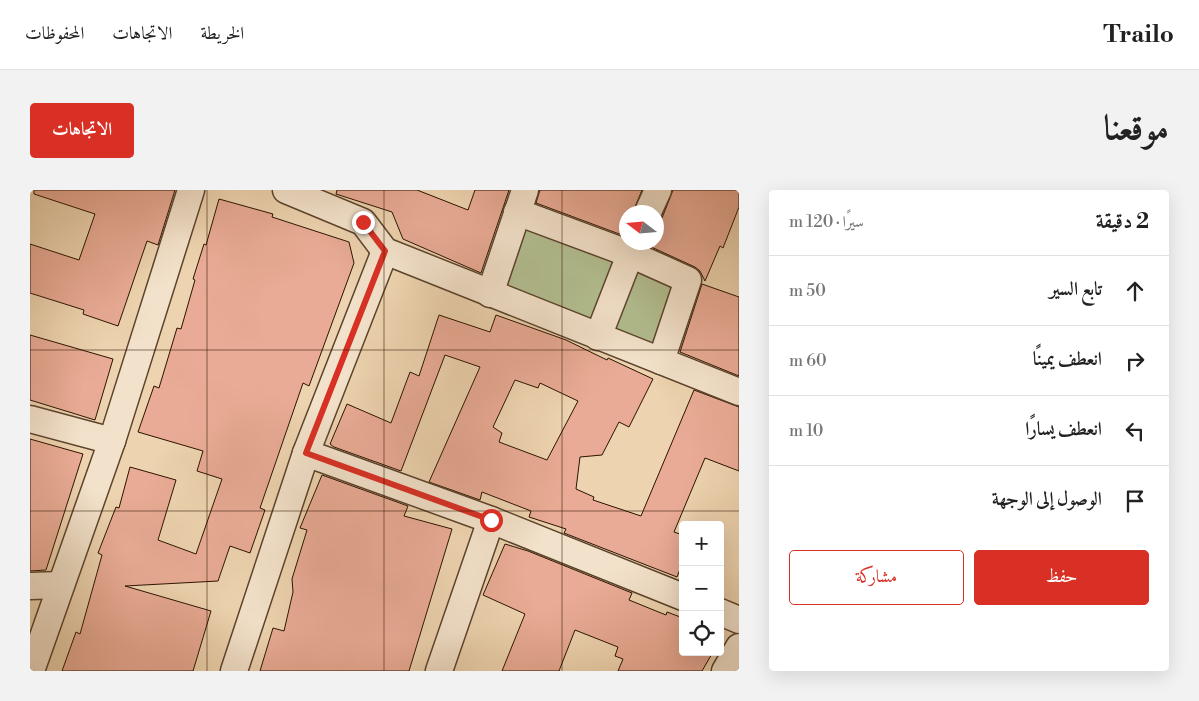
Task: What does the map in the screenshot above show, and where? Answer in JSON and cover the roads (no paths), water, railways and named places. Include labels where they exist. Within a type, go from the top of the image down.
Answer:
[{"type":"street","points":[[31,671],[112,441],[191,190]]},
{"type":"street","points":[[286,190],[363,222],[385,251],[739,392]]},
{"type":"street","points":[[651,205],[658,190]]},
{"type":"street","points":[[490,294],[521,201],[619,242]]},
{"type":"street","points":[[598,337],[632,250]]},
{"type":"street","points":[[636,250],[688,280],[661,361]]},
{"type":"street","points":[[234,671],[306,453],[385,251]]},
{"type":"street","points":[[30,419],[112,441]]},
{"type":"street","points":[[306,453],[491,520],[679,595]]},
{"type":"street","points":[[439,671],[491,520]]},
{"type":"street","points":[[30,586],[61,585]]},
{"type":"street","points":[[724,614],[739,620]]},
{"type":"street","points":[[725,671],[739,647]]}]
